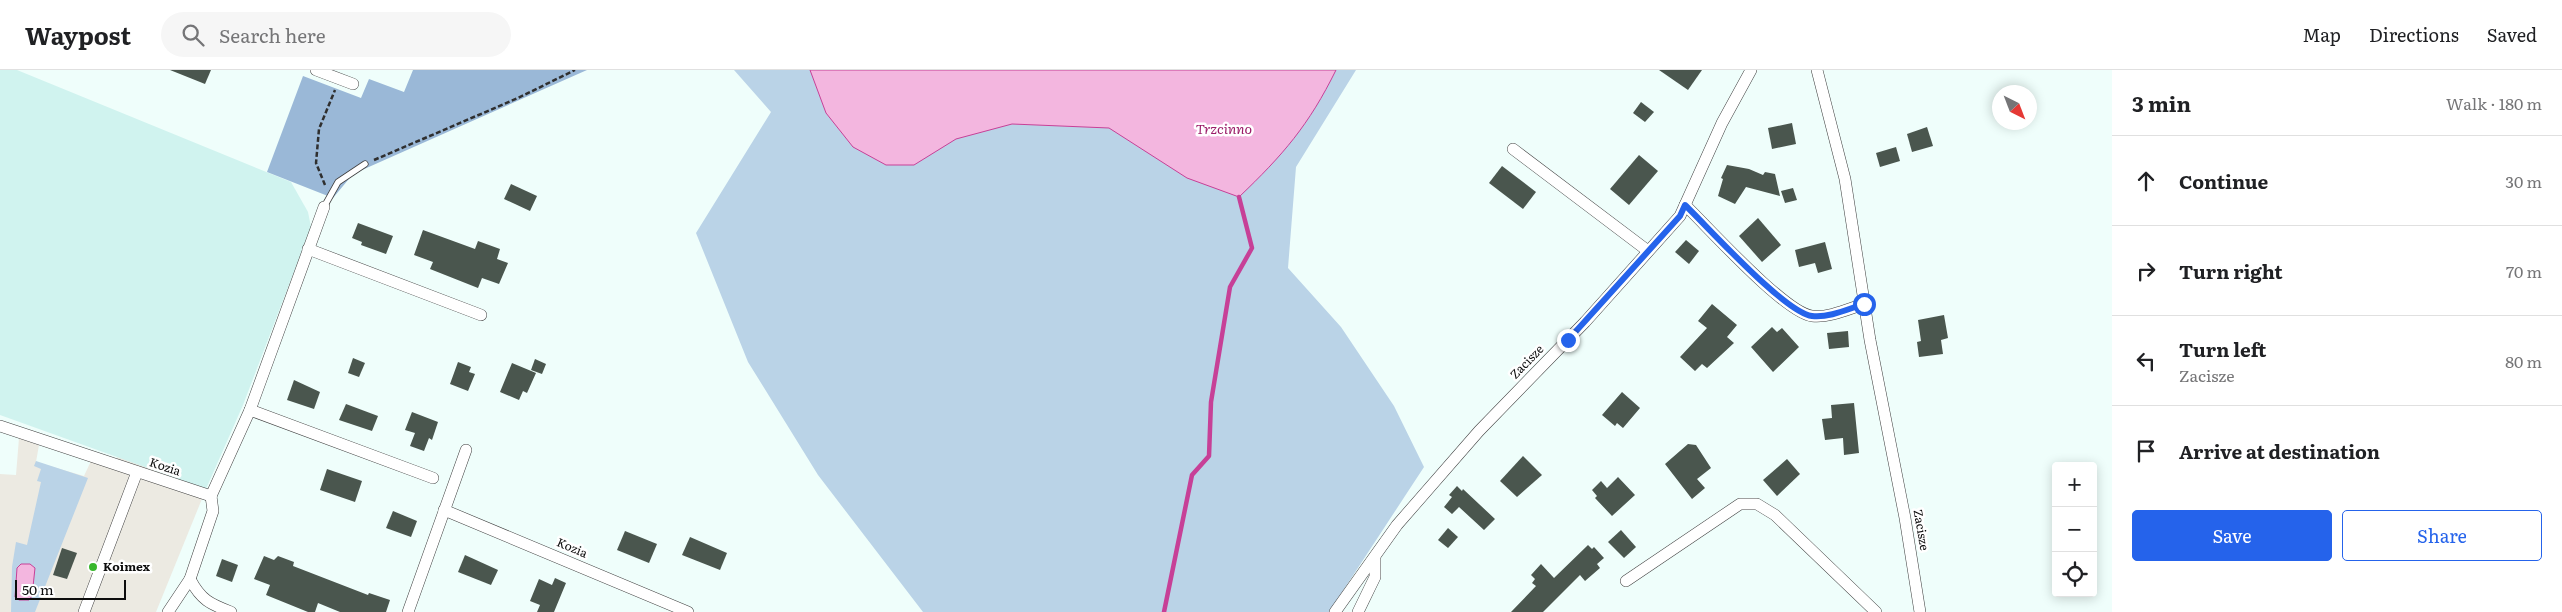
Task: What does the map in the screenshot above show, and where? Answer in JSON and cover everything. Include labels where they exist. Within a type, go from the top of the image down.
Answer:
[{"type":"street","points":[[316,70],[353,84]]},
{"type":"street","name":"Zacisze","points":[[1335,612],[1375,559],[1397,525],[1479,431],[1585,322],[1680,216],[1722,123],[1751,70]]},
{"type":"street","name":"Zacisze","points":[[1816,70],[1845,178],[1864,304],[1905,518],[1920,612]]},
{"type":"street","points":[[1513,148],[1648,252]]},
{"type":"street","points":[[168,612],[190,579],[213,511],[211,496],[250,410],[308,249],[327,202]]},
{"type":"street","points":[[1685,205],[1767,285],[1798,311],[1812,316],[1833,314],[1864,304]]},
{"type":"street","points":[[308,249],[481,315]]},
{"type":"street","points":[[250,410],[432,478]]},
{"type":"street","name":"Kozia","points":[[0,426],[211,496]]},
{"type":"street","points":[[408,612],[466,450]]},
{"type":"street","points":[[84,612],[137,472]]},
{"type":"street","points":[[1626,581],[1740,504],[1758,504],[1775,515],[1876,612]]},
{"type":"street","name":"Kozia","points":[[444,510],[688,612]]},
{"type":"street","points":[[1358,612],[1375,577],[1375,559]]},
{"type":"street","points":[[190,579],[198,594],[213,605],[231,612]]},
{"type":"lane","points":[[327,202],[338,182],[365,164]]},
{"type":"path","points":[[365,164],[518,98],[575,70]]},
{"type":"path","points":[[327,202],[316,163],[319,129],[339,79]]},
{"type":"shaded area","points":[[0,70],[17,70],[291,182],[308,212],[311,227],[243,405],[206,489],[0,415]]},
{"type":"shaded area","points":[[413,70],[587,70],[353,174],[333,198],[267,172],[303,76],[361,98],[369,79],[404,92]]},
{"type":"shaded area","points":[[734,70],[1356,70],[1296,167],[1288,268],[1341,327],[1394,406],[1424,467],[1329,612],[923,612],[818,475],[748,362],[696,233],[771,112]]},
{"type":"shaded area","points":[[19,438],[39,445],[36,462],[84,476],[91,461],[113,468],[118,456],[206,489],[156,612],[0,612],[0,474],[16,475]]},
{"type":"shaded area","points":[[36,461],[88,478],[35,612],[11,612],[12,567],[16,542],[27,545],[41,482],[37,481],[41,469],[34,466]]},
{"type":"water","name":"Trzcinno","points":[[810,70],[1336,70],[1316,107],[1294,138],[1239,197],[1187,178],[1109,128],[1012,124],[956,139],[914,165],[886,165],[853,147],[826,113]]},
{"type":"water","points":[[21,564],[30,564],[35,568],[32,596],[29,600],[19,600],[15,597],[17,568]]},
{"type":"building","points":[[170,70],[211,70],[205,84]]},
{"type":"building","points":[[1659,70],[1702,70],[1688,90]]},
{"type":"building","points":[[1641,102],[1654,112],[1645,122],[1633,113]]},
{"type":"building","points":[[1792,123],[1796,144],[1772,149],[1768,128]]},
{"type":"building","points":[[1927,127],[1933,146],[1912,152],[1907,134]]},
{"type":"building","points":[[1896,147],[1900,161],[1880,167],[1876,153]]},
{"type":"building","points":[[1639,155],[1658,171],[1629,205],[1610,189]]},
{"type":"building","points":[[1727,165],[1749,169],[1763,175],[1765,172],[1775,174],[1780,196],[1746,187],[1735,204],[1718,196],[1723,179],[1721,178]]},
{"type":"building","points":[[1502,166],[1536,192],[1523,209],[1489,183]]},
{"type":"building","points":[[511,184],[537,196],[530,211],[504,199]]},
{"type":"building","points":[[1793,188],[1797,200],[1785,203],[1781,191]]},
{"type":"building","points":[[1758,218],[1781,245],[1762,262],[1739,236]]},
{"type":"building","points":[[358,223],[393,236],[386,254],[361,245],[362,242],[352,238]]},
{"type":"building","points":[[423,230],[475,249],[478,241],[500,249],[497,259],[508,263],[499,284],[482,278],[478,288],[430,269],[433,262],[414,255]]},
{"type":"building","points":[[1686,240],[1699,251],[1689,264],[1675,252]]},
{"type":"building","points":[[1825,242],[1832,269],[1818,273],[1815,263],[1799,267],[1795,250]]},
{"type":"building","points":[[1712,304],[1737,325],[1727,337],[1734,343],[1707,368],[1702,364],[1695,371],[1680,357],[1707,328],[1698,321]]},
{"type":"building","points":[[1944,315],[1948,338],[1941,340],[1943,354],[1919,357],[1917,342],[1921,341],[1918,320]]},
{"type":"building","points":[[1772,327],[1777,332],[1782,328],[1799,347],[1773,372],[1751,347]]},
{"type":"building","points":[[1848,331],[1849,347],[1829,349],[1827,333]]},
{"type":"building","points":[[353,358],[365,363],[359,377],[348,373]]},
{"type":"building","points":[[535,359],[546,364],[542,374],[531,370]]},
{"type":"building","points":[[458,362],[471,367],[469,372],[475,374],[468,391],[450,384]]},
{"type":"building","points":[[512,363],[536,373],[527,393],[523,391],[519,400],[500,392]]},
{"type":"building","points":[[294,380],[320,392],[314,409],[287,400]]},
{"type":"building","points":[[1622,392],[1640,408],[1623,428],[1617,423],[1615,426],[1602,415]]},
{"type":"building","points":[[1854,403],[1859,453],[1844,455],[1843,438],[1825,440],[1822,419],[1832,418],[1831,405]]},
{"type":"building","points":[[346,404],[378,416],[372,431],[339,420]]},
{"type":"building","points":[[412,412],[438,422],[432,440],[429,438],[424,451],[410,446],[415,433],[405,430]]},
{"type":"building","points":[[1688,444],[1696,445],[1711,468],[1697,479],[1705,488],[1692,499],[1665,464]]},
{"type":"building","points":[[1523,456],[1542,475],[1517,497],[1500,481]]},
{"type":"building","points":[[1787,459],[1800,474],[1777,496],[1763,480]]},
{"type":"building","points":[[327,469],[362,481],[355,502],[320,490]]},
{"type":"building","points":[[1618,477],[1635,495],[1612,516],[1595,498],[1597,496],[1592,490],[1601,481],[1607,488]]},
{"type":"building","points":[[1457,486],[1462,491],[1463,489],[1495,519],[1484,530],[1459,507],[1452,514],[1444,507],[1452,497],[1449,495]]},
{"type":"building","points":[[393,511],[417,521],[411,537],[386,528]]},
{"type":"building","points":[[1448,528],[1458,537],[1448,548],[1438,540]]},
{"type":"building","points":[[1621,530],[1636,547],[1624,558],[1608,542]]},
{"type":"building","points":[[625,531],[657,544],[649,563],[617,550]]},
{"type":"building","points":[[690,537],[727,553],[720,570],[682,555]]},
{"type":"building","points":[[1588,545],[1592,549],[1594,547],[1604,558],[1597,564],[1600,568],[1585,581],[1580,575],[1543,612],[1511,612],[1536,586],[1532,583],[1535,579],[1531,575],[1541,564],[1554,578]]},
{"type":"building","points":[[62,548],[77,553],[67,579],[53,575]]},
{"type":"building","points":[[465,555],[498,570],[491,585],[458,572]]},
{"type":"building","points":[[264,556],[274,560],[278,556],[294,562],[293,566],[368,595],[369,593],[390,600],[386,612],[340,612],[318,603],[315,612],[308,612],[266,595],[270,585],[254,579]]},
{"type":"building","points":[[222,559],[238,565],[232,582],[216,576]]},
{"type":"building","points":[[555,578],[566,583],[554,612],[537,612],[540,605],[530,601],[539,579],[552,585]]},
{"type":"waterway","points":[[1164,612],[1192,475],[1209,456],[1211,402],[1230,287],[1252,248],[1239,197]]},
{"type":"place","name":"Koimex","points":[[93,567]]},
{"type":"route","points":[[1568,340],[1680,216],[1685,205],[1767,285],[1798,311],[1812,316],[1833,314],[1864,304]]}]
